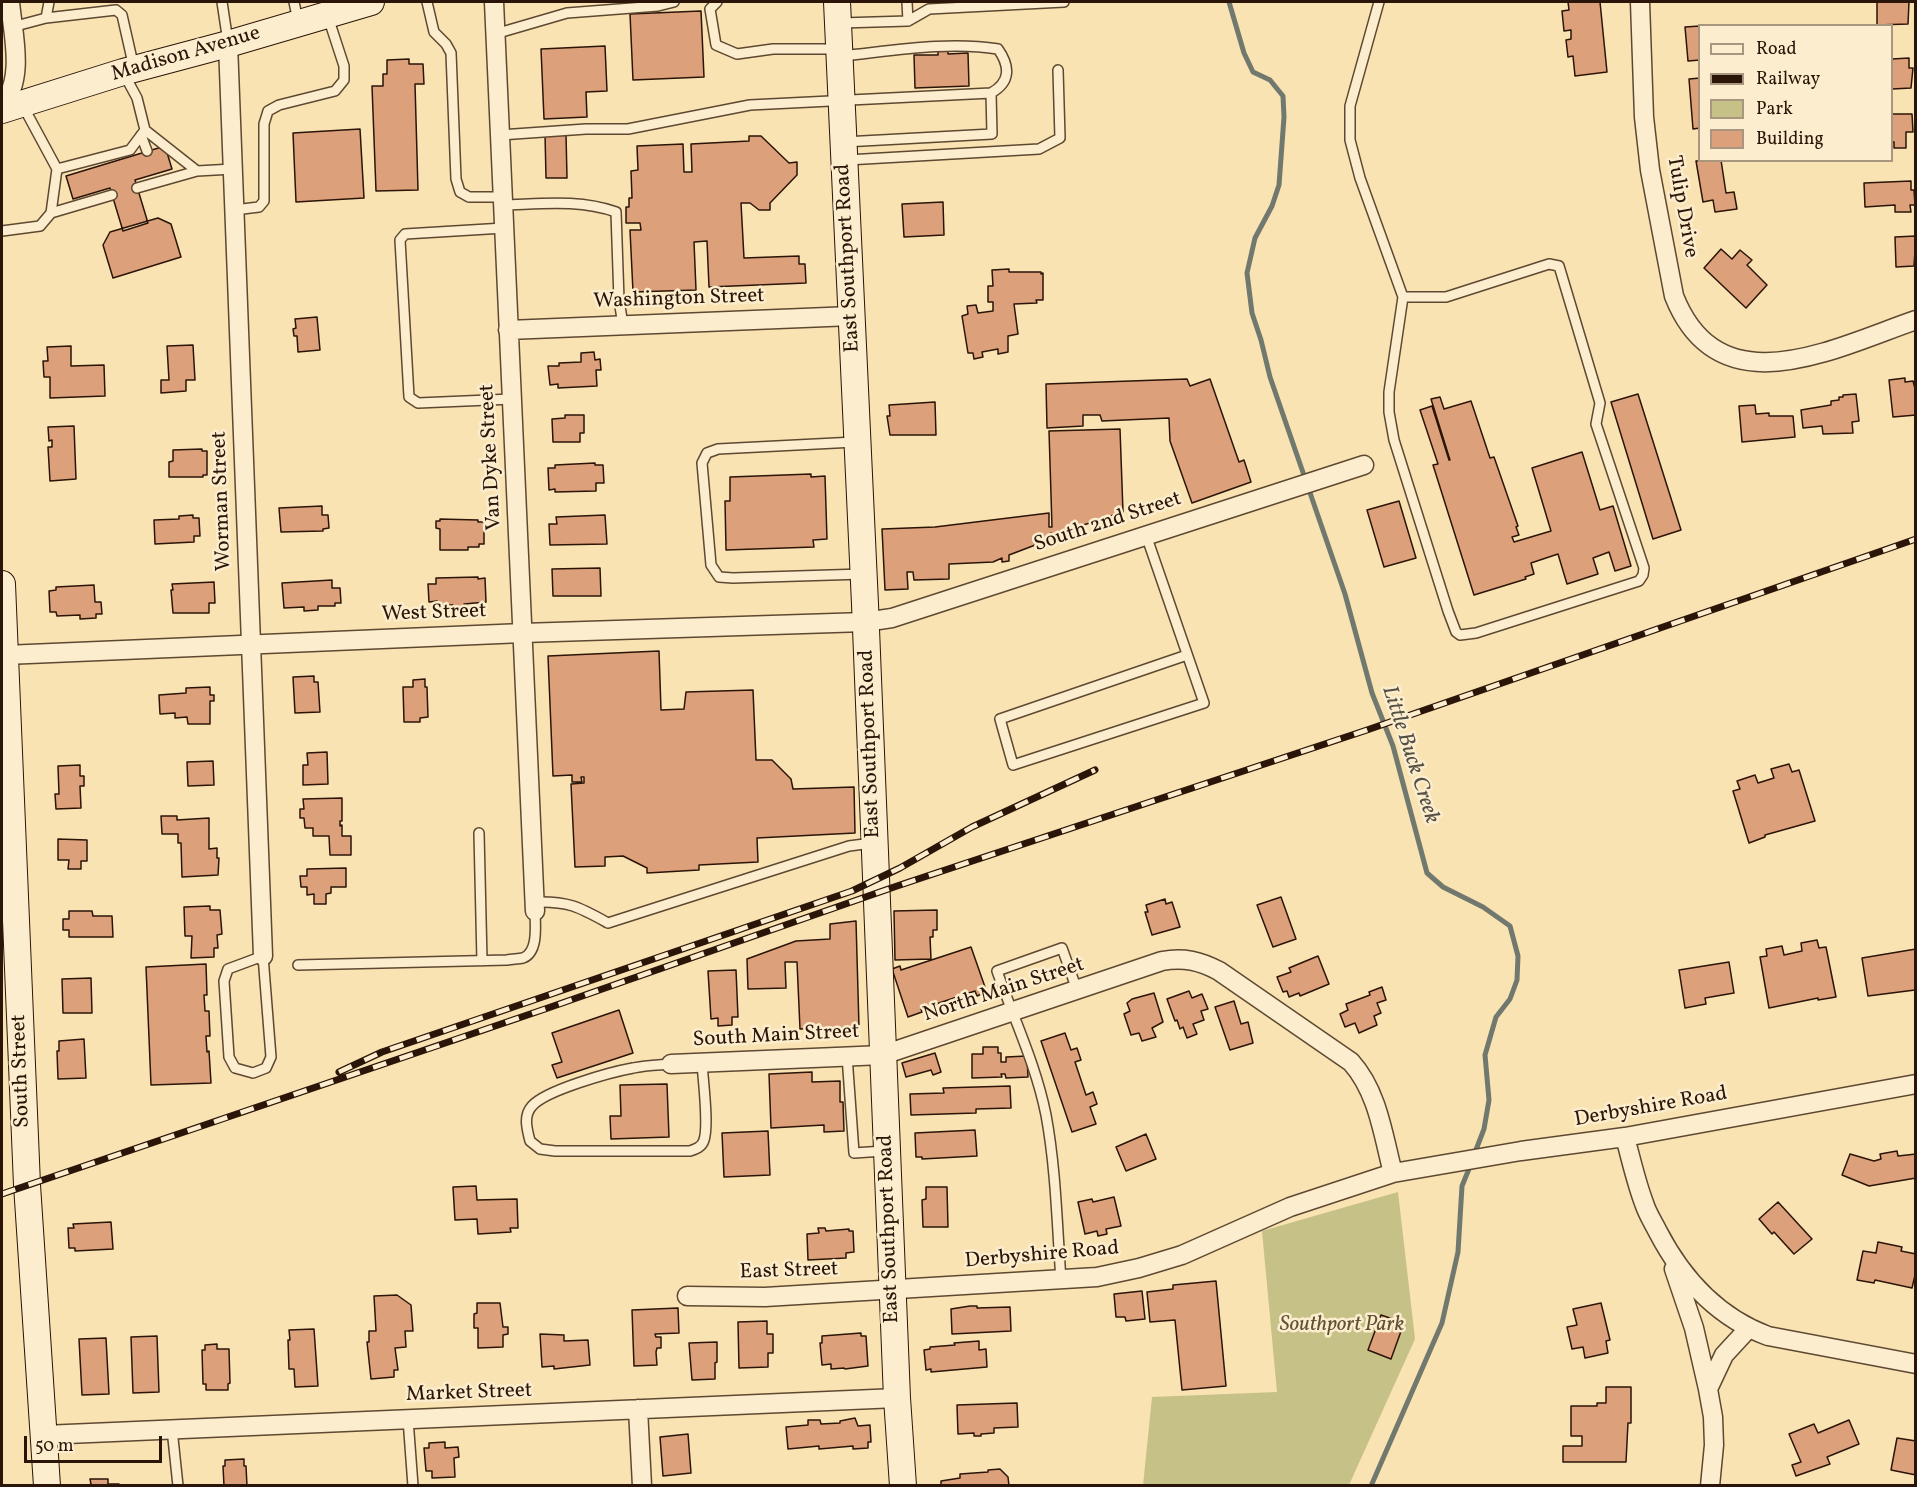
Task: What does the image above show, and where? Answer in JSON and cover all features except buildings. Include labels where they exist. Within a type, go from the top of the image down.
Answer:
[{"type":"main road","name":"Madison Avenue","points":[[8,107],[228,44],[296,12],[327,14],[371,2]]},
{"type":"main road","name":"East Southport Road","points":[[838,12],[897,1398],[903,1485]]},
{"type":"main road","name":"South Street","points":[[2,584],[27,1185],[47,1485]]},
{"type":"street","points":[[8,107],[16,63],[10,2]]},
{"type":"street","name":"Van Dyke Street","points":[[494,2],[535,907]]},
{"type":"street","name":"Tulip Drive","points":[[1640,2],[1646,140],[1650,170],[1674,296],[1693,332],[1711,348],[1735,358],[1768,363],[1803,359],[1916,320]]},
{"type":"street","name":"Worman Street","points":[[228,44],[263,956]]},
{"type":"street","name":"Washington Street","points":[[508,330],[852,316]]},
{"type":"street","name":"South 2nd Street","points":[[865,621],[892,618],[1364,465]]},
{"type":"street","name":"West Street","points":[[5,655],[865,621]]},
{"type":"street","name":"North Main Street","points":[[883,1055],[1162,961],[1179,958],[1196,961],[1208,965],[1348,1059],[1366,1082],[1375,1106],[1393,1173]]},
{"type":"street","name":"South Main Street","points":[[671,1064],[883,1055]]},
{"type":"street","name":"Derbyshire Road","points":[[893,1290],[1097,1277],[1190,1252],[1257,1220],[1307,1200],[1393,1173],[1521,1151],[1625,1137],[1916,1084]]},
{"type":"street","points":[[1625,1137],[1644,1204],[1669,1253],[1694,1328],[1713,1417],[1714,1445],[1710,1485]]},
{"type":"street","points":[[1669,1253],[1697,1291],[1748,1329],[1768,1336],[1916,1364]]},
{"type":"street","name":"East Street","points":[[687,1296],[765,1297],[893,1290]]},
{"type":"street","points":[[1708,1389],[1724,1355],[1748,1329]]},
{"type":"street","name":"Market Street","points":[[44,1435],[897,1398]]},
{"type":"street","points":[[638,1410],[642,1485]]},
{"type":"lane","points":[[46,18],[49,2]]},
{"type":"lane","points":[[222,2],[228,44]]},
{"type":"lane","points":[[427,2],[434,32],[451,53],[456,179],[460,192],[469,197],[503,201],[598,206],[616,213],[619,300],[623,325]]},
{"type":"lane","points":[[495,34],[598,6],[658,6],[674,2]]},
{"type":"lane","points":[[500,135],[586,129],[628,129],[750,105],[991,93],[998,89],[1007,75],[1006,61],[998,49],[982,46],[840,52],[773,49],[737,54],[716,45],[711,9],[717,2]]},
{"type":"lane","points":[[907,2],[908,21]]},
{"type":"lane","points":[[838,12],[908,21],[928,9],[1064,2]]},
{"type":"lane","points":[[1379,2],[1350,106],[1350,140],[1360,178],[1403,297],[1389,392],[1394,440],[1456,632],[1460,636],[1476,633],[1639,581],[1644,568],[1596,424],[1600,403],[1559,266],[1550,264],[1446,297],[1403,297]]},
{"type":"lane","points":[[12,27],[46,18],[116,9],[122,15],[129,71],[137,98],[147,151]]},
{"type":"lane","points":[[234,210],[259,207],[264,201],[264,124],[268,111],[279,105],[334,91],[344,80],[344,66],[327,14]]},
{"type":"lane","points":[[844,151],[1039,149],[1060,138],[1058,70]]},
{"type":"lane","points":[[844,151],[992,134],[991,93]]},
{"type":"lane","points":[[8,107],[57,169],[51,213]]},
{"type":"lane","points":[[57,169],[77,168],[122,155],[130,150],[143,133]]},
{"type":"lane","points":[[143,133],[197,171]]},
{"type":"lane","points":[[137,188],[156,178],[197,171],[233,170]]},
{"type":"lane","points":[[2,231],[40,226],[51,213],[87,198],[109,193]]},
{"type":"lane","points":[[504,228],[405,234],[400,240],[409,397],[418,403],[512,399]]},
{"type":"lane","points":[[857,442],[718,449],[707,453],[702,463],[711,566],[719,577],[863,573]]},
{"type":"lane","points":[[1146,535],[1204,703],[1013,765],[1000,719],[1187,655]]},
{"type":"lane","points":[[479,833],[482,960]]},
{"type":"lane","points":[[298,965],[524,958],[531,952],[535,907],[552,902],[577,905],[608,922],[849,846],[875,843]]},
{"type":"lane","points":[[1061,1280],[1053,1158],[1046,1113],[1034,1068],[997,971],[1062,948],[1077,990]]},
{"type":"lane","points":[[263,956],[271,1057],[266,1068],[253,1074],[235,1068],[229,1057],[224,981],[228,969],[263,956]]},
{"type":"lane","points":[[848,1056],[854,1153],[887,1151]]},
{"type":"lane","points":[[671,1064],[619,1071],[548,1095],[532,1105],[526,1117],[530,1141],[540,1149],[555,1150],[690,1151],[699,1148],[704,1140],[705,1124],[702,1063]]},
{"type":"lane","points":[[408,1419],[413,1485]]},
{"type":"lane","points":[[172,1429],[178,1485]]},
{"type":"green space","name":"Southport Park","points":[[1398,1192],[1415,1339],[1349,1485],[1143,1486],[1152,1397],[1277,1392],[1262,1231]]},
{"type":"waterway","name":"Little Buck Creek","points":[[1229,2],[1244,53],[1253,72],[1270,80],[1283,96],[1284,117],[1279,185],[1272,206],[1255,238],[1247,273],[1252,313],[1270,377],[1345,594],[1372,693],[1393,746],[1427,873],[1443,887],[1483,907],[1510,926],[1518,956],[1517,980],[1510,999],[1496,1017],[1485,1055],[1489,1100],[1484,1129],[1474,1155]]},
{"type":"waterway","name":"Little Buck Creek","points":[[1371,1486],[1442,1323],[1458,1252],[1462,1186],[1471,1164]]},
{"type":"railway","points":[[2,1194],[897,886],[1367,730],[1916,539]]},
{"type":"railway","points":[[339,1072],[382,1052],[852,891],[900,868],[972,827],[1095,770]]}]
